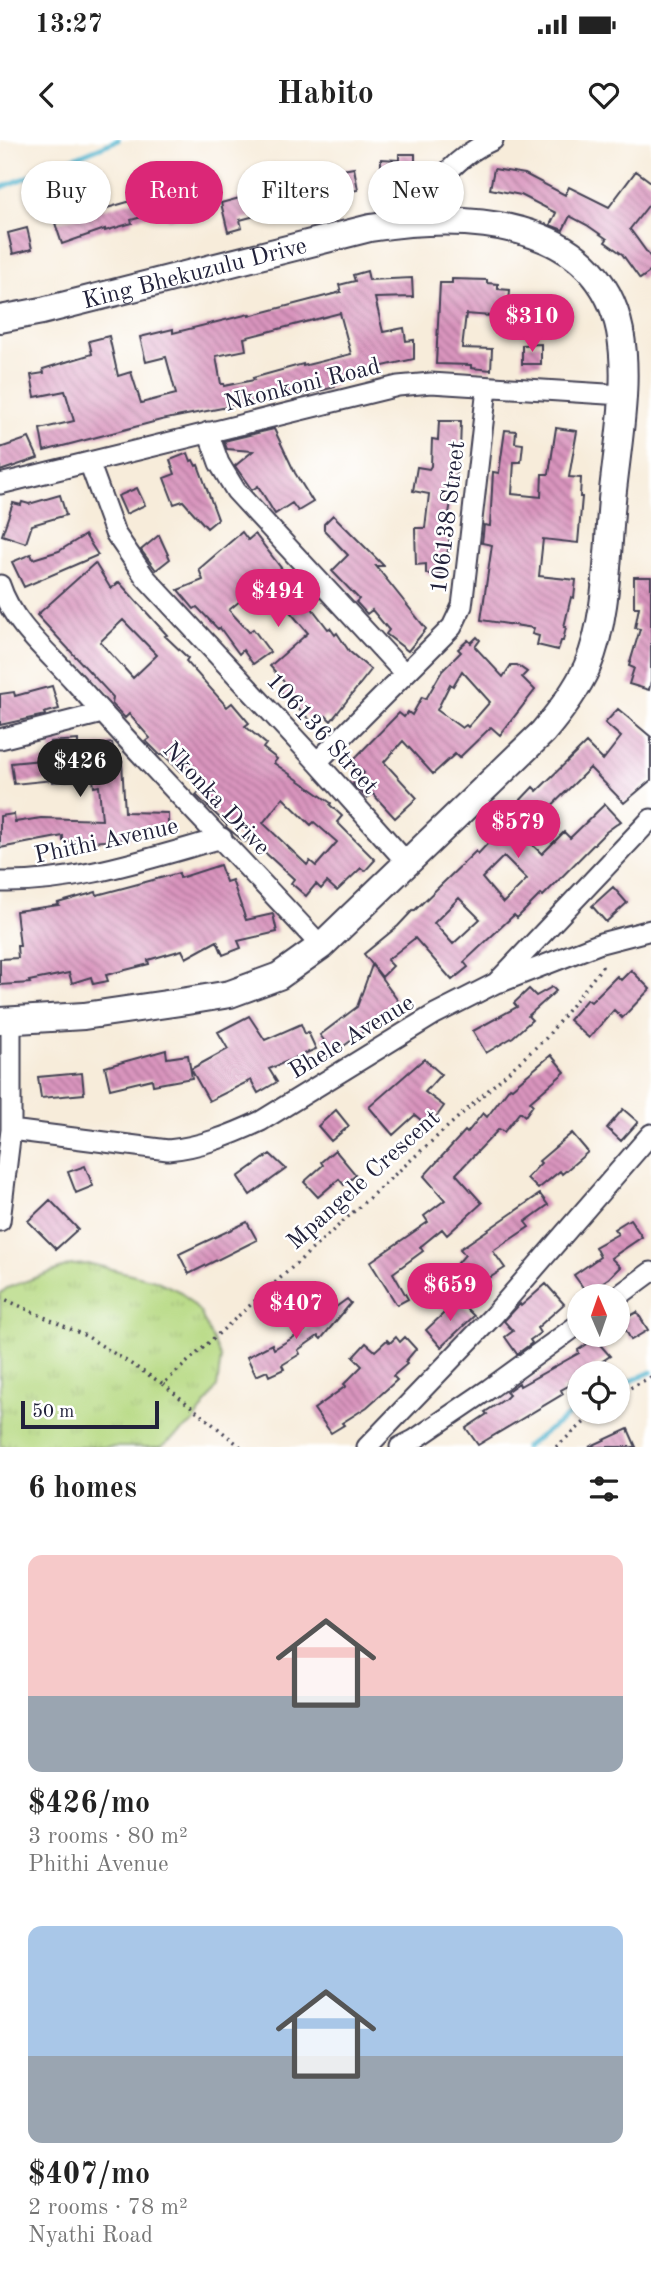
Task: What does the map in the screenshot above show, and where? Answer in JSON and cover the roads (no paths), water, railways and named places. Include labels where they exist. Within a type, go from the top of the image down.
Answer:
[{"type":"street","points":[[457,161],[493,140]]},
{"type":"street","name":"King Bhekuzulu Drive","points":[[5,1021],[84,1017],[230,994],[279,976],[321,946],[543,732],[562,710],[587,666],[600,616],[622,395],[623,355],[616,316],[593,274],[569,252],[533,233],[509,226],[464,222]]},
{"type":"street","name":"King Bhekuzulu Drive","points":[[0,319],[42,311],[344,234],[396,224]]},
{"type":"street","name":"Nkonkoni Road","points":[[0,484],[398,386],[431,383],[622,395]]},
{"type":"street","name":"106138 Street","points":[[317,762],[452,626],[462,606],[487,387]]},
{"type":"street","points":[[208,432],[219,463],[236,491],[405,674]]},
{"type":"street","name":"106136 Street","points":[[89,462],[106,512],[126,552],[145,577],[408,864]]},
{"type":"street","name":"Nkonka Drive","points":[[0,585],[6,613],[222,838],[321,946]]},
{"type":"street","points":[[0,739],[102,713]]},
{"type":"street","name":"Bhele Avenue","points":[[11,1130],[168,1150],[189,1148],[261,1121],[435,1014],[496,983],[651,819]]},
{"type":"street","name":"Phithi Avenue","points":[[0,882],[43,881],[65,877],[222,838]]},
{"type":"street","points":[[496,983],[601,943],[651,930]]},
{"type":"street","points":[[0,1221],[11,1130],[5,1021]]},
{"type":"street","points":[[366,1447],[493,1316],[651,1133]]},
{"type":"street","points":[[630,1287],[651,1272]]},
{"type":"street","points":[[400,1447],[489,1389],[567,1333]]},
{"type":"waterway","points":[[0,188],[118,140]]},
{"type":"waterway","points":[[630,1382],[651,1372]]},
{"type":"waterway","points":[[525,1447],[567,1417]]}]
